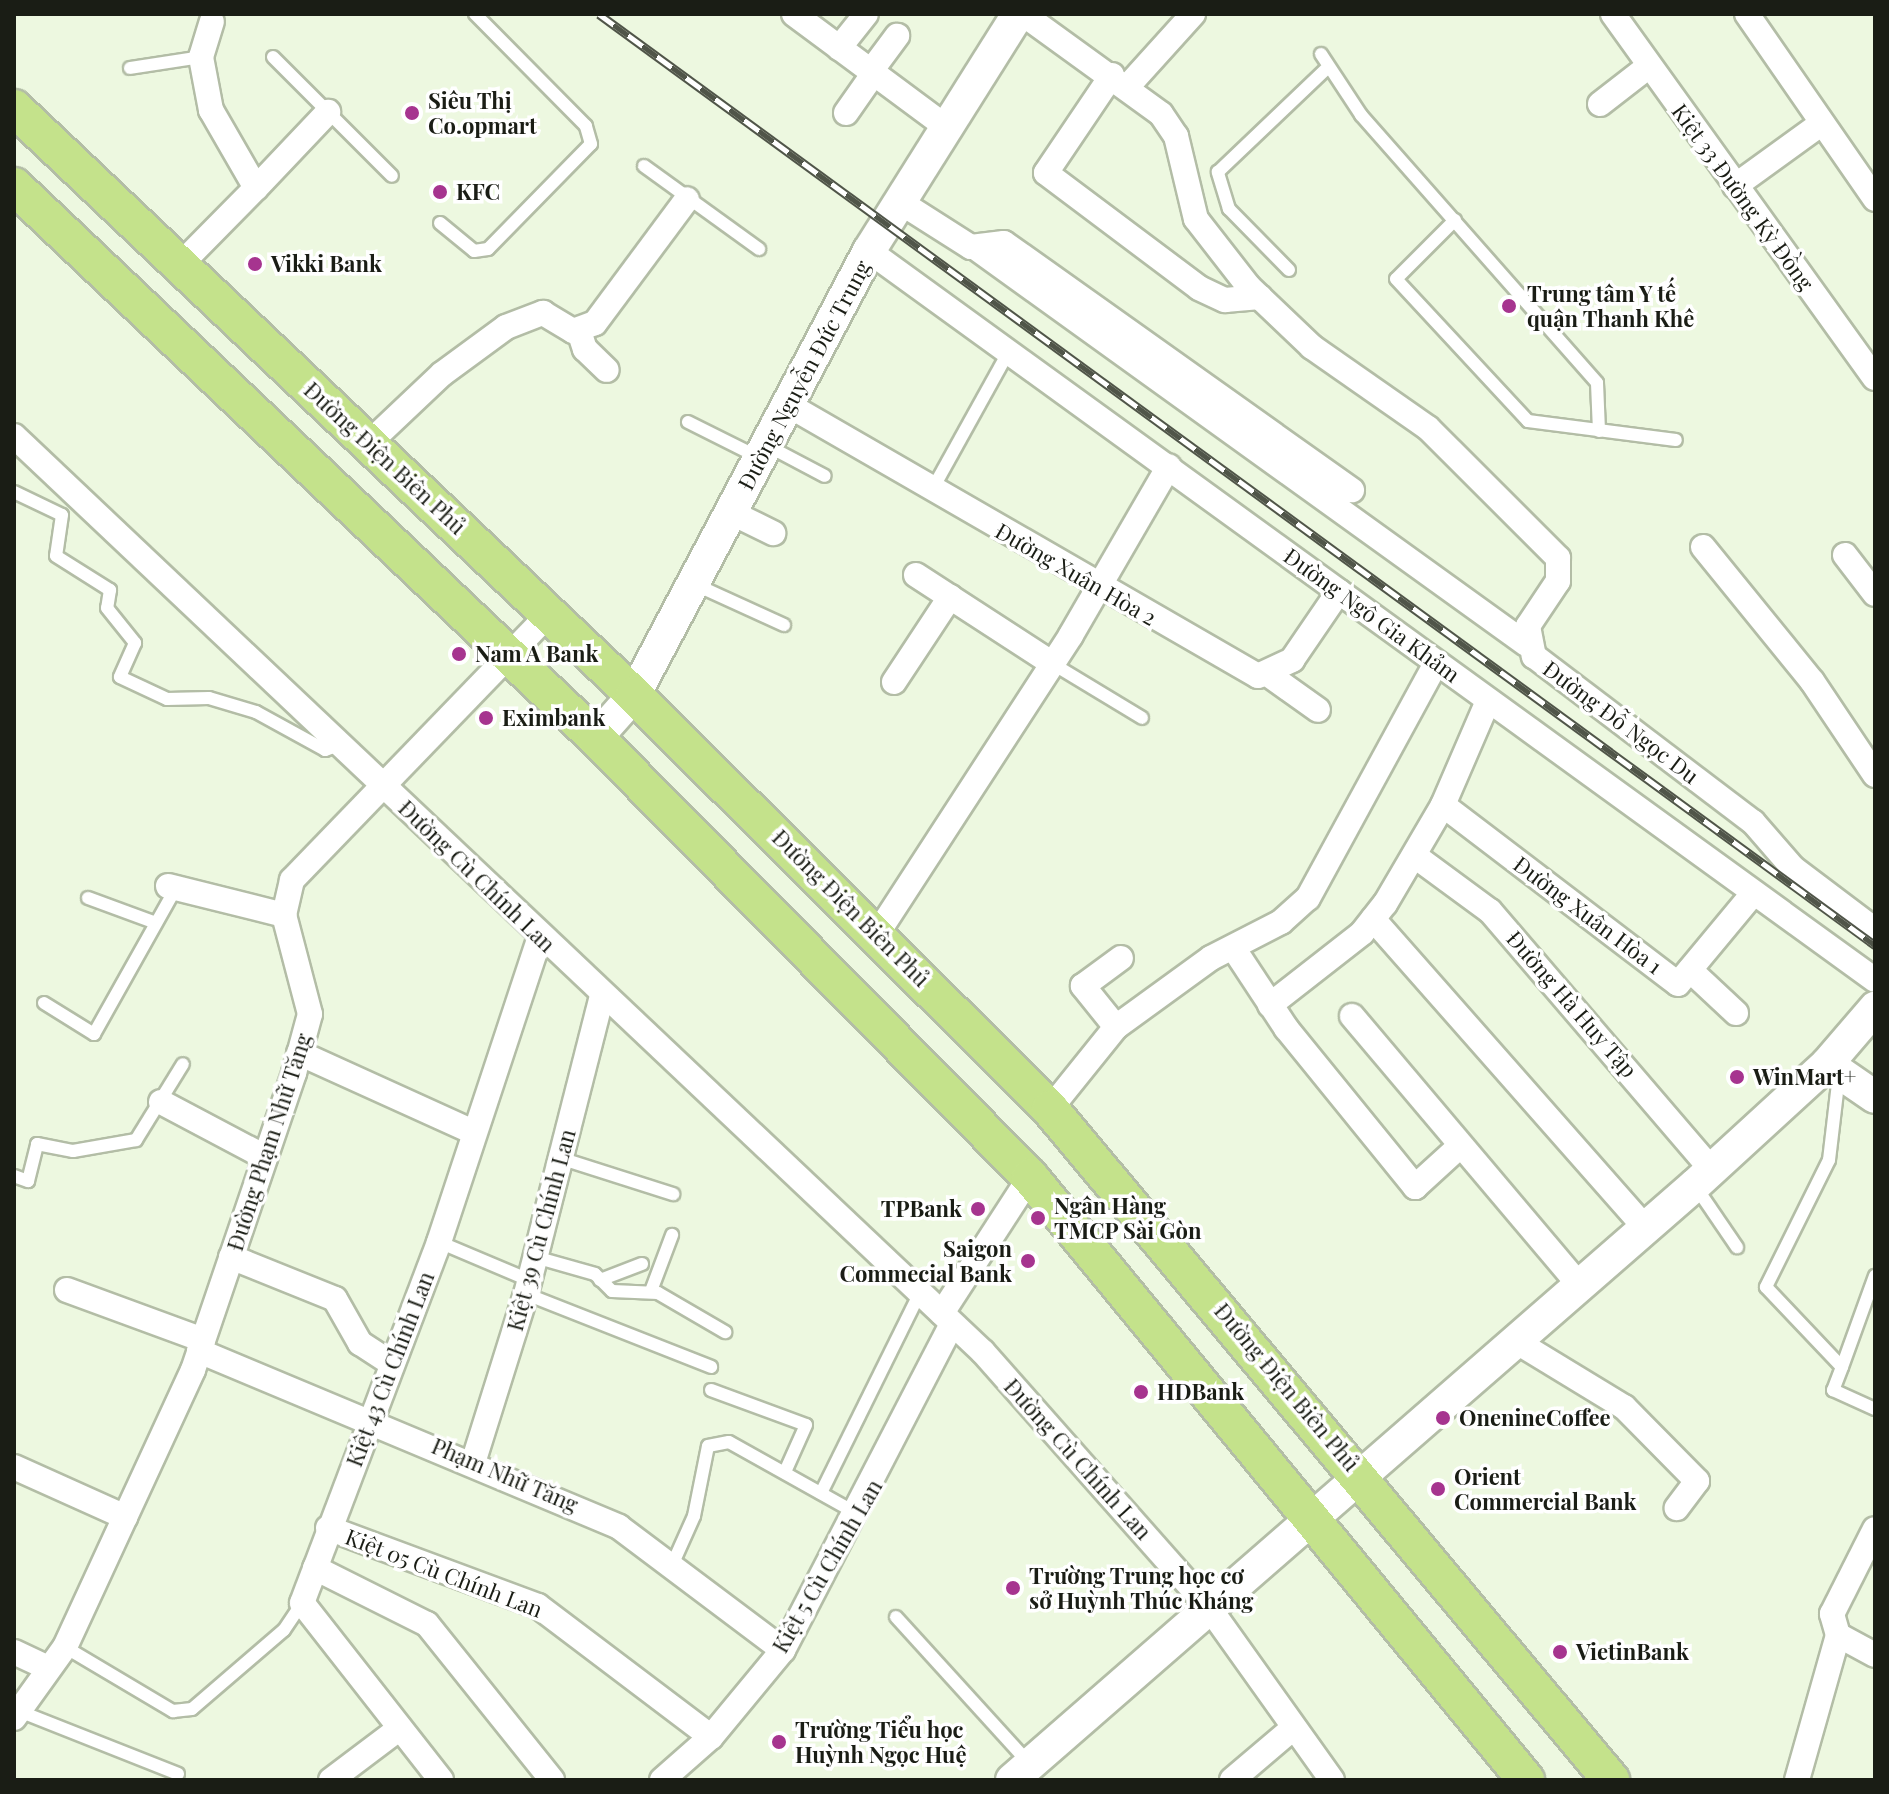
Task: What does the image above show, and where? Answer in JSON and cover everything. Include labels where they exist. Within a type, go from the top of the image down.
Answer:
[{"type":"main road","name":"Đường Điện Biên Phủ","points":[[14,108],[634,695],[1050,1109],[1362,1477],[1611,1780]]},
{"type":"main road","points":[[14,186],[596,738],[1030,1177],[1526,1780]]},
{"type":"main road","points":[[244,403],[282,361]]},
{"type":"street","points":[[794,14],[946,127]]},
{"type":"street","points":[[839,48],[866,14]]},
{"type":"street","name":"Đường Đỗ Ngọc Du","points":[[1021,14],[1120,80],[1176,136],[1196,219],[1260,297],[1312,347],[1428,428],[1558,558],[1558,581],[1528,626],[1526,644],[1753,822],[1793,868],[1875,930]]},
{"type":"street","name":"Đường Nguyễn Đức Trung","points":[[596,738],[634,695],[790,406],[869,251],[1021,14]]},
{"type":"street","points":[[1193,14],[1120,80],[1046,173],[1199,288],[1225,300],[1260,297]]},
{"type":"street","name":"Kiệt 33 Đường Kỳ Đồng","points":[[1613,14],[1875,378]]},
{"type":"street","points":[[1747,14],[1875,199]]},
{"type":"street","points":[[211,17],[201,57],[211,110],[256,188]]},
{"type":"street","points":[[846,113],[897,36]]},
{"type":"street","points":[[1600,104],[1649,66]]},
{"type":"street","points":[[179,266],[328,112]]},
{"type":"street","points":[[1735,186],[1822,123]]},
{"type":"street","points":[[579,331],[614,302],[687,199]]},
{"type":"street","points":[[900,202],[976,248],[1526,644]]},
{"type":"street","points":[[976,248],[1004,243],[1352,490]]},
{"type":"street","name":"Đường Ngô Gia Khảm","points":[[869,251],[1169,466],[1752,895],[1875,980]]},
{"type":"street","points":[[369,443],[427,385],[506,327],[543,313],[579,331],[585,349],[607,370]]},
{"type":"street","name":"Đường Xuân Hòa 2","points":[[790,406],[1100,589],[1258,676],[1269,675],[1318,710]]},
{"type":"street","name":"Đường Cù Chính Lan","points":[[14,436],[602,996],[947,1319],[1210,1609],[1292,1729],[1332,1780]]},
{"type":"street","points":[[877,934],[1100,589],[1169,466]]},
{"type":"street","points":[[732,513],[773,533]]},
{"type":"street","points":[[1703,547],[1812,681],[1875,775]]},
{"type":"street","points":[[1845,555],[1875,594]]},
{"type":"street","points":[[916,575],[1053,664]]},
{"type":"street","points":[[1269,675],[1292,660],[1339,591]]},
{"type":"street","points":[[894,682],[950,597]]},
{"type":"street","points":[[172,887],[284,915],[292,880],[380,784],[549,614]]},
{"type":"street","points":[[1050,1109],[1116,1027],[1308,898],[1436,663]]},
{"type":"street","points":[[1270,1005],[1373,919],[1415,856],[1443,805],[1488,701]]},
{"type":"street","name":"Đường Xuân Hòa 1","points":[[1443,805],[1678,984],[1752,895]]},
{"type":"street","name":"Đường Hà Huy Tập","points":[[1415,856],[1490,911],[1703,1177]]},
{"type":"street","name":"Đường Phạm Nhữ Tăng","points":[[16,1714],[65,1647],[125,1517],[201,1346],[265,1157],[310,1014],[284,915]]},
{"type":"street","points":[[1373,919],[1406,949],[1409,962],[1645,1228]]},
{"type":"street","name":"Kiệt 43 Cù Chính Lan","points":[[302,1603],[439,1242],[540,937]]},
{"type":"street","points":[[1234,949],[1270,1005],[1415,1187],[1460,1146]]},
{"type":"street","points":[[1116,1027],[1083,986],[1121,958]]},
{"type":"street","points":[[1690,970],[1736,1013]]},
{"type":"street","name":"Kiệt 39 Cù Chính Lan","points":[[473,1463],[530,1277],[602,996]]},
{"type":"street","points":[[1021,1772],[1703,1177],[1833,1068],[1875,1008]]},
{"type":"street","points":[[1352,1016],[1580,1286]]},
{"type":"street","points":[[299,1053],[473,1132]]},
{"type":"street","points":[[1833,1068],[1875,1097]]},
{"type":"street","points":[[161,1102],[265,1157]]},
{"type":"street","points":[[947,1319],[1030,1177]]},
{"type":"street","points":[[231,1257],[335,1299],[360,1343],[392,1364]]},
{"type":"street","name":"Phạm Nhữ Tăng","points":[[67,1290],[371,1417],[619,1527],[673,1563],[783,1650]]},
{"type":"street","name":"Kiệt 5 Cù Chính Lan","points":[[662,1780],[711,1737],[783,1650],[858,1514],[947,1319]]},
{"type":"street","points":[[1517,1342],[1624,1407],[1697,1481],[1677,1508]]},
{"type":"street","points":[[14,1467],[125,1517]]},
{"type":"street","name":"Kiệt 05 Cù Chính Lan","points":[[328,1528],[538,1606],[711,1737]]},
{"type":"street","points":[[1797,1780],[1838,1635],[1832,1614],[1875,1529]]},
{"type":"street","name":"Kiệt 05 Cù Chính Lan","points":[[315,1568],[427,1624],[552,1780]]},
{"type":"street","points":[[302,1603],[441,1780]]},
{"type":"street","points":[[1838,1635],[1875,1655]]},
{"type":"street","points":[[14,1652],[49,1668]]},
{"type":"street","points":[[331,1780],[400,1728]]},
{"type":"street","points":[[1242,1777],[1292,1729]]},
{"type":"lane","points":[[440,223],[474,251],[488,249],[591,144],[586,126],[475,14]]},
{"type":"lane","points":[[1321,54],[1325,70],[1597,383],[1599,431]]},
{"type":"lane","points":[[130,68],[201,57]]},
{"type":"lane","points":[[273,57],[392,176]]},
{"type":"lane","points":[[1289,270],[1229,209],[1218,172],[1325,70]]},
{"type":"lane","points":[[644,166],[759,249]]},
{"type":"lane","points":[[1455,220],[1397,274],[1399,285],[1528,421],[1676,440]]},
{"type":"lane","points":[[932,490],[1009,351]]},
{"type":"lane","points":[[688,422],[825,476]]},
{"type":"lane","points":[[14,492],[62,515],[56,556],[110,590],[107,608],[135,643],[120,677],[167,699],[209,698],[256,712],[325,750],[339,745]]},
{"type":"lane","points":[[694,584],[784,625]]},
{"type":"lane","points":[[1053,664],[1142,718]]},
{"type":"lane","points":[[44,1003],[94,1034],[156,923],[172,887]]},
{"type":"lane","points":[[88,898],[156,923]]},
{"type":"lane","points":[[14,1176],[28,1181],[37,1144],[73,1151],[136,1140],[183,1064]]},
{"type":"lane","points":[[1833,1068],[1829,1160],[1766,1287],[1842,1367]]},
{"type":"lane","points":[[560,1158],[673,1194]]},
{"type":"lane","points":[[1703,1177],[1737,1247]]},
{"type":"lane","points":[[651,1291],[672,1235]]},
{"type":"lane","points":[[439,1242],[530,1277],[711,1367]]},
{"type":"lane","points":[[530,1277],[600,1280],[642,1264]]},
{"type":"lane","points":[[1875,1276],[1833,1390],[1875,1409]]},
{"type":"lane","points":[[600,1280],[629,1295],[651,1291],[725,1332]]},
{"type":"lane","points":[[821,1493],[920,1293]]},
{"type":"lane","points":[[711,1390],[806,1425],[785,1472]]},
{"type":"lane","points":[[673,1563],[694,1516],[708,1446],[729,1442],[858,1514]]},
{"type":"lane","points":[[65,1647],[164,1707],[192,1709],[284,1630],[302,1603]]},
{"type":"lane","points":[[896,1617],[1021,1772]]},
{"type":"lane","points":[[16,1714],[178,1774]]},
{"type":"railway","points":[[599,14],[1875,945]]},
{"type":"place","name":"Siêu Thị Co.opmart","points":[[412,113]]},
{"type":"place","name":"KFC","points":[[440,192]]},
{"type":"place","name":"Vikki Bank","points":[[255,264]]},
{"type":"place","name":"Trung tâm Y tế quận Thanh Khê","points":[[1509,306]]},
{"type":"place","name":"Nam A Bank","points":[[459,654]]},
{"type":"place","name":"Eximbank","points":[[486,718]]},
{"type":"place","name":"WinMart+","points":[[1737,1077]]},
{"type":"place","name":"TPBank","points":[[978,1209]]},
{"type":"place","name":"Ngân Hàng TMCP Sài Gòn","points":[[1038,1218]]},
{"type":"place","name":"Saigon Commecial Bank","points":[[1028,1261]]},
{"type":"place","name":"HDBank","points":[[1141,1392]]},
{"type":"place","name":"OnenineCoffee","points":[[1443,1418]]},
{"type":"place","name":"Orient Commercial Bank","points":[[1438,1489]]},
{"type":"place","name":"Trường Trung học cơ sở Huỳnh Thúc Kháng","points":[[1013,1588]]},
{"type":"place","name":"VietinBank","points":[[1560,1652]]},
{"type":"place","name":"Trường Tiểu học Huỳnh Ngọc Huệ","points":[[779,1742]]}]
